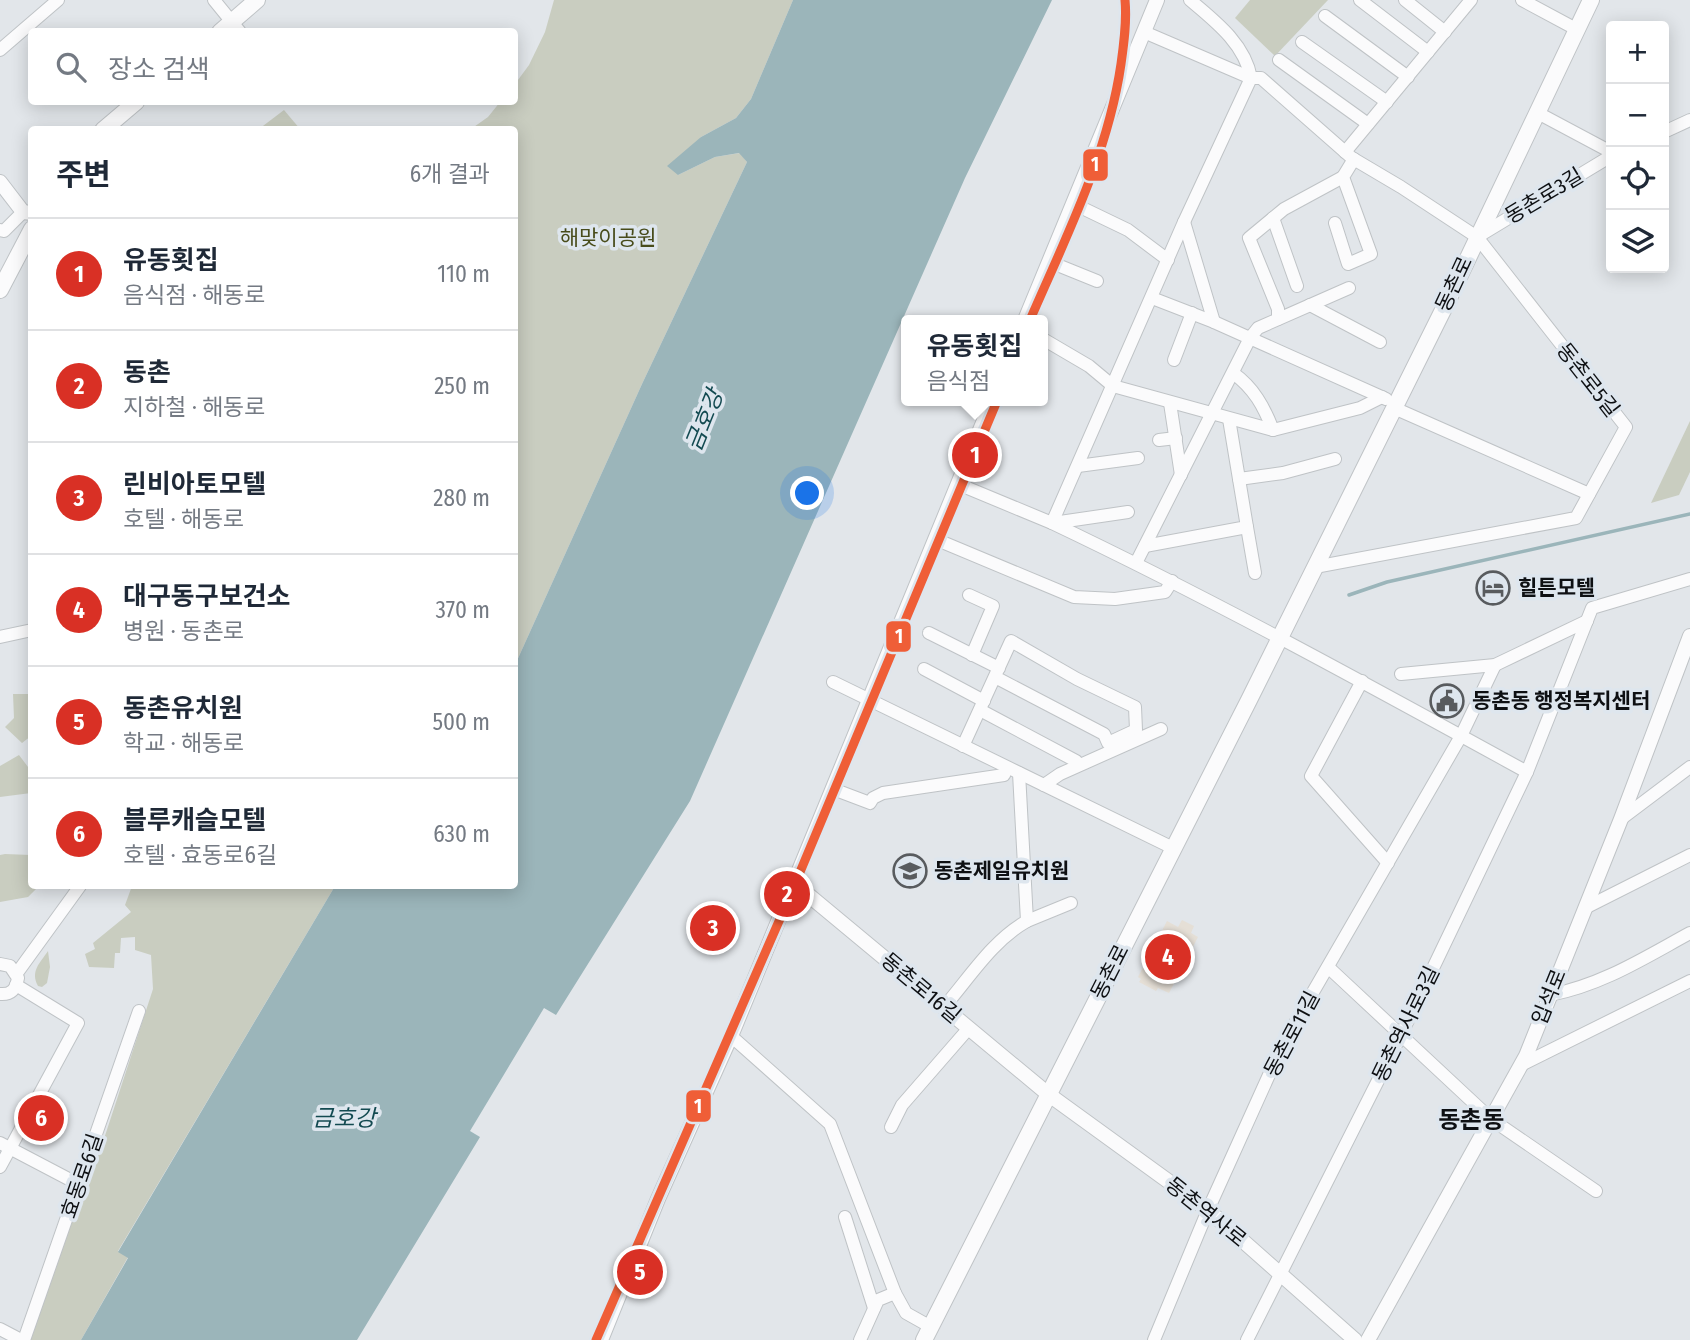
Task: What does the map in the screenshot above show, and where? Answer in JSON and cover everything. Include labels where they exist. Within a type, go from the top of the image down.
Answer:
[{"type":"main road","points":[[230,28],[257,0]]},
{"type":"main road","name":"동촌로","points":[[928,1336],[1315,567],[1391,402],[1477,237],[1591,0]]},
{"type":"main road","points":[[108,126],[132,105]]},
{"type":"main road","points":[[0,290],[28,237]]},
{"type":"street","points":[[0,50],[58,0]]},
{"type":"street","points":[[214,0],[230,28]]},
{"type":"street","points":[[1027,315],[1157,0]]},
{"type":"street","points":[[1052,523],[1184,222],[1251,78],[1248,63],[1222,26],[1190,0]]},
{"type":"street","points":[[1360,0],[1428,52]]},
{"type":"street","points":[[1405,0],[1444,32]]},
{"type":"street","points":[[1335,222],[1348,264],[1371,254],[1343,177],[1349,156],[1368,124],[1471,0]]},
{"type":"street","points":[[1521,0],[1576,29]]},
{"type":"street","points":[[1325,16],[1408,77]]},
{"type":"street","points":[[1144,32],[1251,78],[1261,78],[1349,156],[1477,237]]},
{"type":"street","points":[[1301,42],[1387,102]]},
{"type":"street","points":[[1279,60],[1368,124]]},
{"type":"street","name":"동촌로3길","points":[[1536,111],[1606,151]]},
{"type":"street","points":[[1669,130],[1690,120]]},
{"type":"street","name":"동촌로3길","points":[[1477,237],[1606,157]]},
{"type":"street","points":[[1278,319],[1278,309],[1249,238],[1284,209],[1343,177]]},
{"type":"street","points":[[0,182],[27,213],[4,232],[0,230]]},
{"type":"street","points":[[1074,204],[1128,230],[1168,260]]},
{"type":"street","points":[[1273,218],[1297,286]]},
{"type":"street","points":[[1184,222],[1214,322]]},
{"type":"street","name":"동촌로5길","points":[[1477,237],[1626,428],[1589,494]]},
{"type":"street","points":[[1049,262],[1097,281]]},
{"type":"street","points":[[1136,563],[1250,338],[1258,328],[1349,288]]},
{"type":"street","points":[[1152,298],[1250,338],[1589,494],[1576,518],[1315,567]]},
{"type":"street","points":[[1310,305],[1380,342]]},
{"type":"street","points":[[1174,359],[1192,313]]},
{"type":"street","points":[[1048,342],[1089,366],[1113,386],[1273,430],[1391,402]]},
{"type":"street","points":[[1233,373],[1251,389],[1263,405],[1273,430]]},
{"type":"street","points":[[1170,402],[1181,475]]},
{"type":"street","points":[[606,1339],[658,1199],[731,1037],[990,406]]},
{"type":"street","points":[[1229,419],[1255,573]]},
{"type":"street","points":[[1159,440],[1176,438]]},
{"type":"street","points":[[1078,466],[1138,458]]},
{"type":"street","points":[[1239,479],[1283,473],[1335,459]]},
{"type":"street","points":[[958,484],[1052,523],[1172,581],[1280,636],[1527,772]]},
{"type":"street","points":[[1052,523],[1128,512]]},
{"type":"street","points":[[1145,546],[1247,527]]},
{"type":"street","points":[[935,540],[1074,597],[1115,599],[1144,596],[1165,592],[1172,581]]},
{"type":"street","name":"동촌역사로3길","points":[[1247,1340],[1401,1035],[1527,772],[1592,608],[1690,579]]},
{"type":"street","points":[[969,596],[993,606],[972,655]]},
{"type":"street","points":[[1401,674],[1495,665],[1587,621]]},
{"type":"street","points":[[0,637],[28,631]]},
{"type":"street","points":[[929,633],[972,655],[997,673],[1104,734],[1108,743],[1136,730],[1135,707],[1077,679],[1011,641],[997,673],[982,706],[963,746]]},
{"type":"street","name":"입석로","points":[[1368,1340],[1521,1065],[1621,819],[1690,636]]},
{"type":"street","name":"동촌로11길","points":[[1154,1340],[1208,1210],[1283,1044],[1461,736],[1495,665]]},
{"type":"street","points":[[924,669],[1079,765]]},
{"type":"street","points":[[1362,681],[1311,776],[1388,863]]},
{"type":"street","points":[[833,682],[1173,848]]},
{"type":"street","points":[[1044,785],[1060,774],[1161,729]]},
{"type":"street","points":[[1621,819],[1690,767]]},
{"type":"street","points":[[833,789],[870,803],[873,798],[883,793],[1004,775],[1013,771]]},
{"type":"street","points":[[1013,771],[1027,921]]},
{"type":"street","points":[[1585,908],[1690,855]]},
{"type":"street","name":"동촌로16길","points":[[794,883],[1048,1094]]},
{"type":"street","points":[[1,996],[12,992],[17,979],[78,889]]},
{"type":"street","points":[[944,1007],[996,944],[1011,930],[1071,903]]},
{"type":"street","points":[[1550,995],[1609,978],[1690,933]]},
{"type":"street","points":[[0,964],[10,966],[17,979],[78,1023],[6,1146],[0,1167]]},
{"type":"street","points":[[1328,967],[1491,1119],[1596,1191]]},
{"type":"street","points":[[1521,1065],[1690,981]]},
{"type":"street","name":"효동로6길","points":[[23,1340],[80,1185],[139,1011]]},
{"type":"street","points":[[891,1127],[902,1105],[969,1028]]},
{"type":"street","points":[[731,1037],[830,1124],[895,1293],[906,1313],[928,1336]]},
{"type":"street","name":"동촌역사로","points":[[1048,1094],[1208,1210],[1355,1340]]},
{"type":"street","points":[[6,1146],[80,1185]]},
{"type":"street","points":[[845,1217],[874,1308]]},
{"type":"street","points":[[858,1256],[878,1249]]},
{"type":"street","points":[[860,1340],[878,1300],[895,1293]]},
{"type":"street","points":[[0,1329],[23,1340]]},
{"type":"shaded area","points":[[1182,920],[1194,926],[1191,933],[1198,937],[1169,993],[1158,988],[1156,991],[1139,982],[1141,979],[1138,977],[1167,921],[1178,927]]},
{"type":"green space","name":"해맞이공원","points":[[554,0],[793,0],[751,99],[736,118],[701,137],[678,175],[715,157],[740,153],[747,162],[642,384],[518,658],[518,126],[475,126],[488,117],[498,105],[518,105],[518,80],[529,65],[545,32]]},
{"type":"green space","points":[[1250,0],[1328,0],[1275,56],[1235,18]]},
{"type":"green space","points":[[284,110],[297,126],[263,126]]},
{"type":"green space","points":[[1690,421],[1690,472],[1679,495],[1651,503]]},
{"type":"green space","points":[[13,694],[28,694],[28,738],[22,743],[5,727],[14,718]]},
{"type":"green space","points":[[19,755],[28,767],[28,793],[0,797],[0,766]]},
{"type":"green space","points":[[0,855],[28,855],[28,889],[36,889],[28,897],[0,902]]},
{"type":"green space","points":[[131,889],[333,889],[118,1251],[128,1257],[81,1340],[26,1340],[101,1148],[153,989],[151,955],[135,950],[135,937],[121,938],[120,953],[115,953],[114,968],[89,967],[85,954],[95,949],[93,943],[131,912],[125,905]]},
{"type":"green space","points":[[48,951],[50,967],[47,983],[42,987],[38,986],[35,976],[39,963]]},
{"type":"water","name":"금호강","points":[[793,0],[1052,0],[965,178],[905,315],[901,315],[901,323],[690,801],[556,1015],[544,1008],[470,1131],[480,1137],[357,1340],[81,1340],[128,1258],[118,1252],[333,889],[518,889],[518,658],[642,384],[747,162],[739,153],[715,157],[678,175],[667,166],[701,137],[736,118],[751,99]]},
{"type":"waterway","points":[[1349,595],[1387,582],[1690,514]]},
{"type":"transit line","name":"1","points":[[1032,315],[1084,195],[1106,130],[1121,64],[1125,0]]},
{"type":"transit line","name":"1","points":[[596,1340],[790,896],[995,406]]},
{"type":"place","name":"유동횟집","points":[[975,455]]},
{"type":"place","name":"힐튼모텔","points":[[1493,588]]},
{"type":"place","name":"동촌동 행정복지센터","points":[[1447,701]]},
{"type":"place","name":"동촌제일유치원","points":[[910,871]]},
{"type":"place","name":"동촌","points":[[787,894]]},
{"type":"place","name":"린비아토모텔","points":[[713,928]]},
{"type":"place","name":"대구동구보건소","points":[[1168,957]]},
{"type":"place","name":"블루캐슬모텔","points":[[41,1118]]},
{"type":"place","name":"동촌유치원","points":[[640,1272]]},
{"type":"district","name":"동촌동","points":[[1471,1120]]}]
